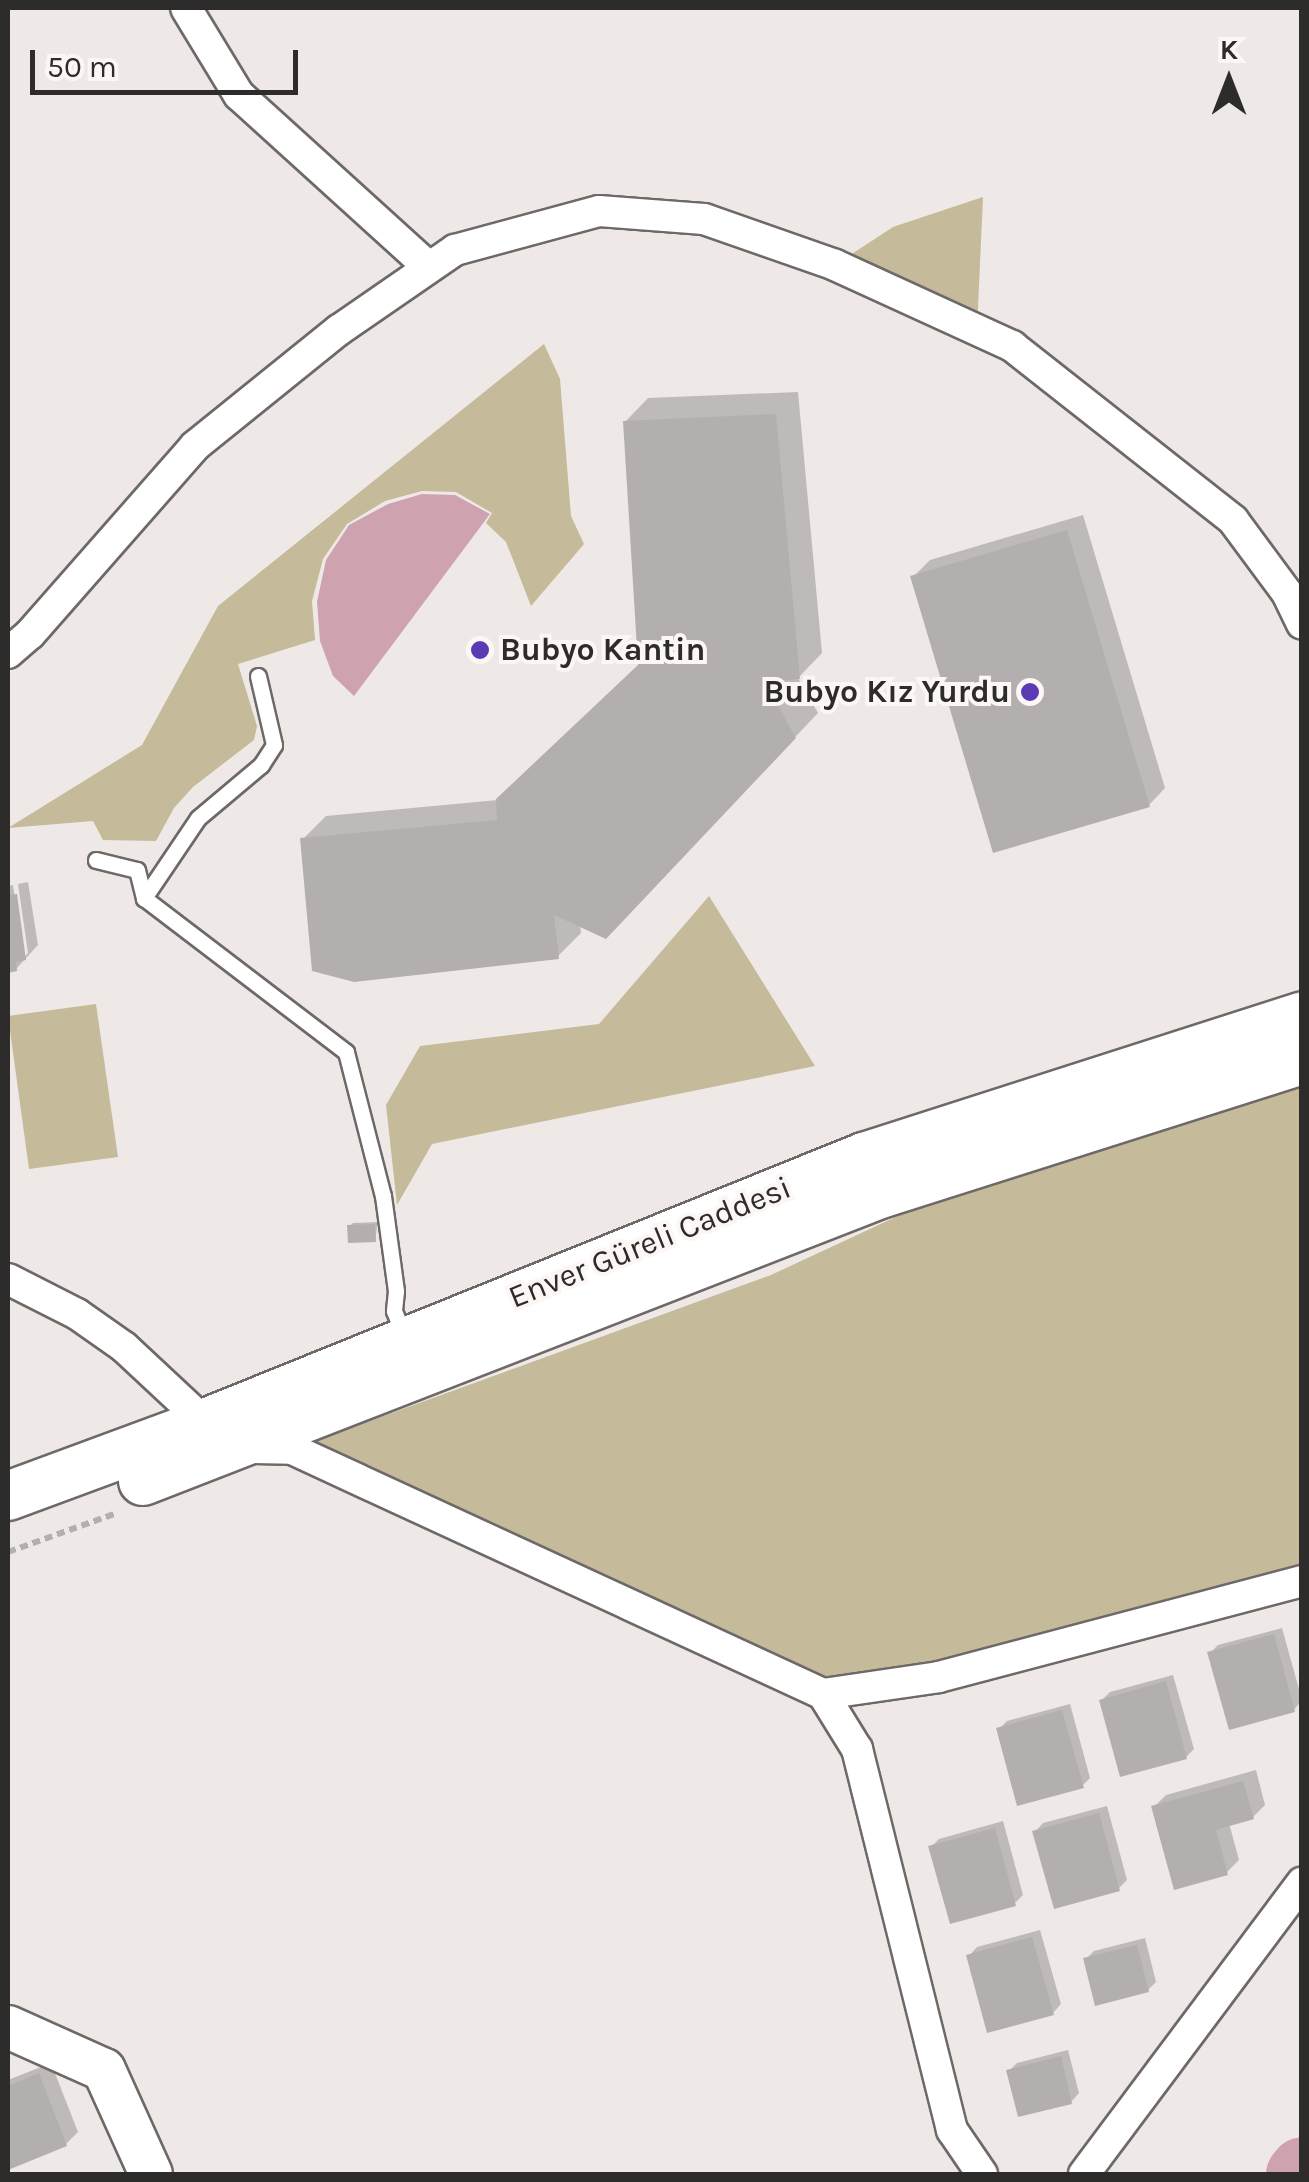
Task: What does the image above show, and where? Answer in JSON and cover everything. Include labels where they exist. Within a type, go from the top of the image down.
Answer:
[{"type":"main road","name":"Enver Güreli Caddesi","points":[[8,1529],[864,1157],[1302,1016]]},
{"type":"main road","name":"Enver Güreli Caddesi","points":[[413,1356],[883,1193],[1302,1060]]},
{"type":"main road","name":"Enver Güreli Caddesi","points":[[8,1496],[220,1435]]},
{"type":"main road","points":[[8,2027],[104,2070],[151,2174]]},
{"type":"street","points":[[186,8],[238,95],[430,268]]},
{"type":"street","points":[[8,653],[30,634],[196,446],[339,330],[455,250],[599,211],[704,220],[836,264],[1012,346],[1233,520],[1288,593],[1302,624]]},
{"type":"street","points":[[8,1278],[77,1314],[124,1347],[220,1435],[292,1449],[823,1694],[939,1677],[1302,1581]]},
{"type":"street","points":[[823,1694],[856,1749],[952,2130],[982,2174]]},
{"type":"street","points":[[1084,2174],[1302,1884]]},
{"type":"lane","points":[[144,898],[198,818],[261,765],[274,745],[258,676]]},
{"type":"lane","points":[[96,860],[137,870],[144,898],[346,1052],[383,1196],[396,1291],[394,1312],[413,1356]]},
{"type":"shaded area","points":[[983,197],[977,330],[835,265],[893,227]]},
{"type":"shaded area","points":[[544,344],[560,379],[571,516],[584,544],[531,606],[506,542],[486,523],[492,513],[456,492],[422,491],[385,501],[347,524],[323,559],[312,601],[315,640],[238,664],[257,726],[254,740],[193,787],[174,808],[156,841],[103,840],[93,821],[8,828],[142,745],[218,606]]},
{"type":"shaded area","points":[[422,494],[455,495],[490,514],[354,696],[333,676],[320,641],[317,602],[326,560],[349,525],[388,504]]},
{"type":"shaded area","points":[[709,896],[815,1066],[432,1144],[397,1205],[386,1105],[420,1046],[599,1024]]},
{"type":"shaded area","points":[[96,1004],[118,1157],[29,1169],[8,1016]]},
{"type":"shaded area","points":[[1301,1081],[1301,1581],[823,1694],[309,1443],[771,1275],[900,1215],[1133,1132]]},
{"type":"building","points":[[776,414],[800,679],[765,682],[796,738],[606,939],[554,915],[559,959],[354,982],[312,971],[300,838],[497,820],[496,799],[638,665],[623,421]]},
{"type":"building","name":"Bubyo Kız Yurdu","points":[[1067,530],[1150,807],[993,853],[910,576]]},
{"type":"building","points":[[17,894],[26,960],[16,962],[17,971],[8,973],[8,895]]},
{"type":"building","points":[[375,1224],[376,1242],[348,1243],[347,1225]]},
{"type":"building","points":[[1274,1634],[1295,1712],[1229,1730],[1207,1652]]},
{"type":"building","points":[[1166,1681],[1187,1759],[1120,1777],[1099,1700]]},
{"type":"building","points":[[1062,1710],[1084,1788],[1017,1806],[996,1728]]},
{"type":"building","points":[[1243,1781],[1254,1819],[1216,1830],[1228,1875],[1174,1890],[1151,1806]]},
{"type":"building","points":[[1099,1813],[1120,1891],[1054,1909],[1032,1831]]},
{"type":"building","points":[[995,1828],[1016,1906],[950,1924],[928,1846]]},
{"type":"building","points":[[1032,1937],[1054,2015],[987,2033],[966,1955]]},
{"type":"building","points":[[1137,1945],[1149,1992],[1095,2006],[1083,1958]]},
{"type":"building","points":[[1061,2056],[1072,2104],[1018,2117],[1006,2070]]},
{"type":"building","points":[[39,2073],[67,2146],[8,2170],[8,2086]]},
{"type":"waterway","points":[[1298,2174],[1302,2169]]},
{"type":"place","name":"Bubyo Kantin","points":[[480,650]]},
{"type":"place","name":"Bubyo Kız Yurdu","points":[[1030,692]]}]
